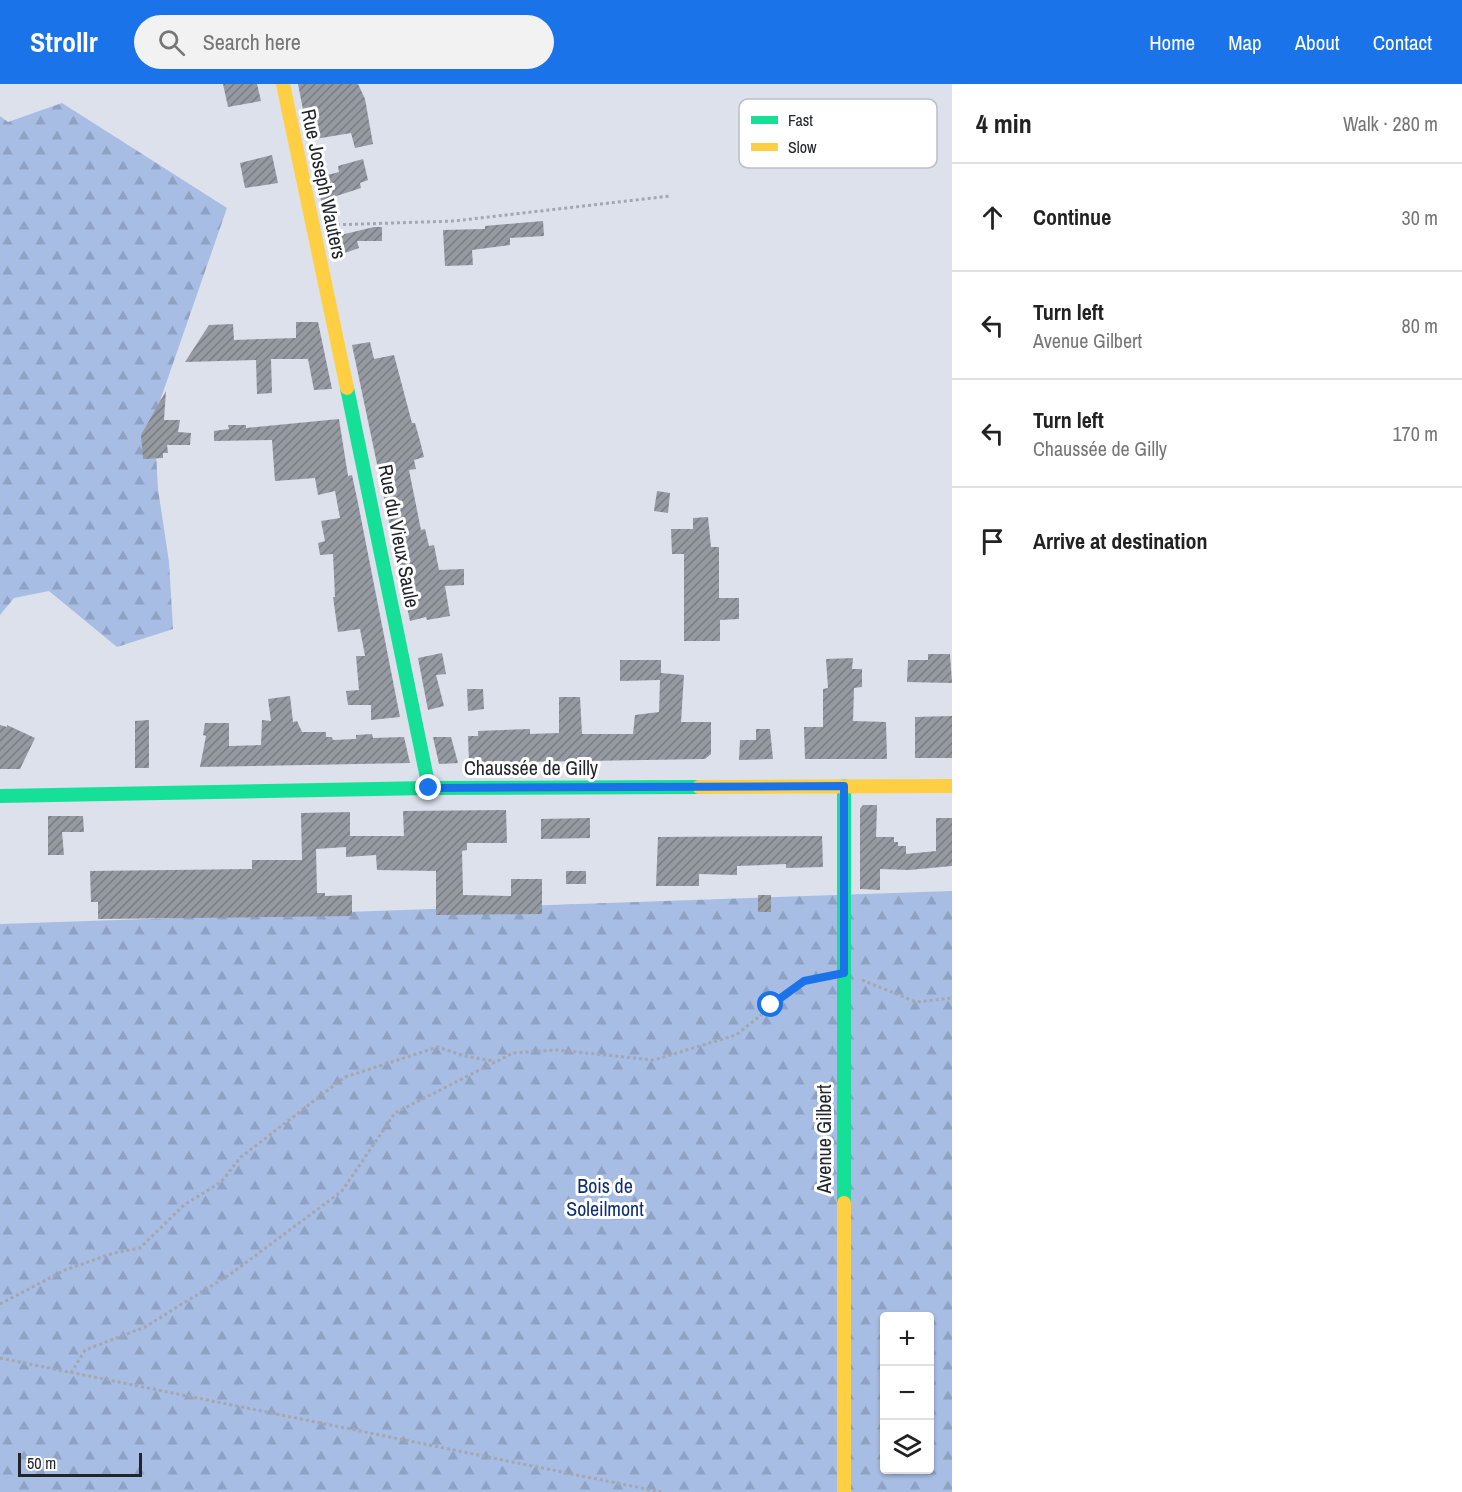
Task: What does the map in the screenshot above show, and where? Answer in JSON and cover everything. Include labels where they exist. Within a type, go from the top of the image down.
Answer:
[{"type":"street","name":"Rue Joseph Wauters","points":[[283,84],[311,226],[327,292]]},
{"type":"street","name":"Rue du Vieux Saule","points":[[327,292],[372,500],[429,788]]},
{"type":"street","name":"Avenue Gilbert","points":[[844,786],[844,1492]]},
{"type":"street","name":"Chaussée de Gilly","points":[[0,796],[429,788],[952,786]]},
{"type":"path","points":[[311,226],[454,221],[670,196]]},
{"type":"path","points":[[71,1373],[85,1350],[146,1327],[232,1273],[342,1191],[395,1113],[513,1053],[557,1050],[654,1060],[736,1035],[804,981],[844,973],[916,1002],[952,998]]},
{"type":"path","points":[[0,1304],[65,1270],[114,1252],[140,1248],[184,1204],[221,1182],[241,1157],[345,1077],[438,1047],[464,1056],[497,1061]]},
{"type":"path","points":[[0,1359],[661,1492]]},
{"type":"green space","points":[[62,103],[227,208],[161,398],[155,435],[158,489],[169,562],[173,629],[117,647],[49,591],[14,598],[0,615],[0,116],[8,122]]},
{"type":"green space","name":"Bois de Soleilmont","points":[[952,891],[952,1492],[0,1492],[0,924]]},
{"type":"building","points":[[223,84],[257,84],[261,101],[228,107]]},
{"type":"building","points":[[298,84],[358,84],[365,99],[373,144],[355,148],[351,133],[309,140]]},
{"type":"building","points":[[272,155],[278,183],[245,188],[240,163]]},
{"type":"building","points":[[363,159],[368,180],[360,183],[361,188],[321,201],[316,178],[339,172],[338,166]]},
{"type":"building","points":[[543,221],[544,236],[510,238],[510,245],[472,250],[473,265],[445,266],[443,230],[485,229],[485,226]]},
{"type":"building","points":[[382,227],[382,241],[357,241],[359,248],[345,253],[344,249],[331,253],[328,238]]},
{"type":"building","points":[[296,322],[318,322],[332,389],[314,390],[308,359],[271,359],[272,393],[257,394],[256,360],[185,362],[209,325],[233,324],[234,340],[296,338]]},
{"type":"building","points":[[370,342],[374,359],[394,355],[412,423],[415,423],[420,441],[424,457],[414,460],[416,469],[409,470],[421,530],[425,529],[429,546],[434,545],[439,570],[464,569],[464,585],[445,586],[450,616],[427,620],[426,617],[410,621],[352,345]]},
{"type":"building","points":[[166,391],[164,420],[180,420],[178,432],[191,433],[190,445],[167,445],[168,453],[163,453],[163,458],[143,459],[141,435]]},
{"type":"building","points":[[339,419],[348,476],[352,475],[400,717],[371,720],[371,705],[348,705],[346,691],[359,690],[356,656],[365,656],[360,629],[338,632],[333,597],[335,597],[333,554],[320,555],[318,543],[325,541],[321,521],[340,518],[335,491],[318,495],[315,478],[275,481],[272,440],[214,441],[214,431],[229,429],[228,425],[246,425],[246,428]]},
{"type":"building","points":[[657,491],[670,493],[668,513],[654,511]]},
{"type":"building","points":[[708,517],[711,547],[719,547],[719,598],[739,598],[739,619],[720,620],[720,641],[684,641],[684,554],[672,554],[671,529],[693,529],[693,518]]},
{"type":"building","points":[[442,653],[446,674],[436,675],[444,706],[428,710],[418,658]]},
{"type":"building","points":[[928,654],[950,654],[952,683],[907,682],[908,660],[928,660]]},
{"type":"building","points":[[853,658],[852,669],[862,669],[862,687],[854,688],[853,721],[886,722],[887,759],[805,759],[804,727],[823,727],[823,689],[828,688],[826,659]]},
{"type":"building","points":[[620,660],[661,660],[661,673],[684,675],[681,722],[711,722],[711,754],[705,759],[469,763],[468,736],[478,736],[478,731],[530,729],[530,734],[559,733],[559,697],[580,697],[582,734],[633,734],[635,715],[659,712],[660,680],[620,681]]},
{"type":"building","points":[[467,689],[483,689],[484,709],[468,711]]},
{"type":"building","points":[[290,696],[293,722],[297,721],[302,732],[326,732],[326,737],[332,737],[333,740],[356,739],[356,735],[372,734],[373,738],[404,737],[410,763],[200,767],[206,736],[203,735],[205,723],[229,723],[229,746],[261,745],[262,720],[271,721],[268,699]]},
{"type":"building","points":[[952,716],[952,758],[915,758],[915,717]]},
{"type":"building","points":[[149,720],[149,768],[135,768],[135,721]]},
{"type":"building","points":[[0,725],[7,727],[7,725],[35,738],[20,769],[0,769]]},
{"type":"building","points":[[756,729],[770,729],[773,759],[739,760],[740,740],[756,740]]},
{"type":"building","points":[[433,737],[451,737],[458,763],[439,764]]},
{"type":"building","points":[[863,805],[877,805],[876,837],[894,837],[894,842],[898,842],[898,846],[906,846],[906,854],[936,851],[936,818],[952,818],[952,866],[909,870],[880,869],[880,890],[860,889],[860,809]]},
{"type":"building","points":[[506,810],[507,843],[467,843],[467,850],[462,851],[463,895],[511,896],[511,879],[542,879],[542,914],[436,915],[436,871],[377,870],[376,855],[346,857],[346,847],[316,849],[317,893],[325,893],[325,896],[352,895],[352,916],[98,919],[98,902],[91,902],[90,871],[252,869],[252,860],[302,860],[301,813],[350,812],[350,836],[404,836],[403,811]]},
{"type":"building","points":[[48,816],[83,816],[84,832],[62,832],[64,855],[48,855]]},
{"type":"building","points":[[590,818],[590,838],[541,839],[541,819]]},
{"type":"building","points":[[822,836],[823,867],[786,868],[786,864],[737,866],[737,875],[699,874],[699,886],[656,886],[658,837]]},
{"type":"building","points":[[566,871],[586,871],[586,884],[566,884]]},
{"type":"building","points":[[758,895],[771,895],[771,912],[758,912]]},
{"type":"traffic: fast","points":[[347,388],[429,788]]},
{"type":"traffic: fast","points":[[844,786],[844,1203]]},
{"type":"traffic: fast","points":[[0,796],[429,788],[699,787]]},
{"type":"traffic: slow","points":[[283,84],[347,388]]},
{"type":"traffic: slow","points":[[699,787],[952,786]]},
{"type":"traffic: slow","points":[[844,1203],[844,1492]]},
{"type":"route","points":[[429,788],[844,786],[844,973],[804,981],[771,1005]]}]
